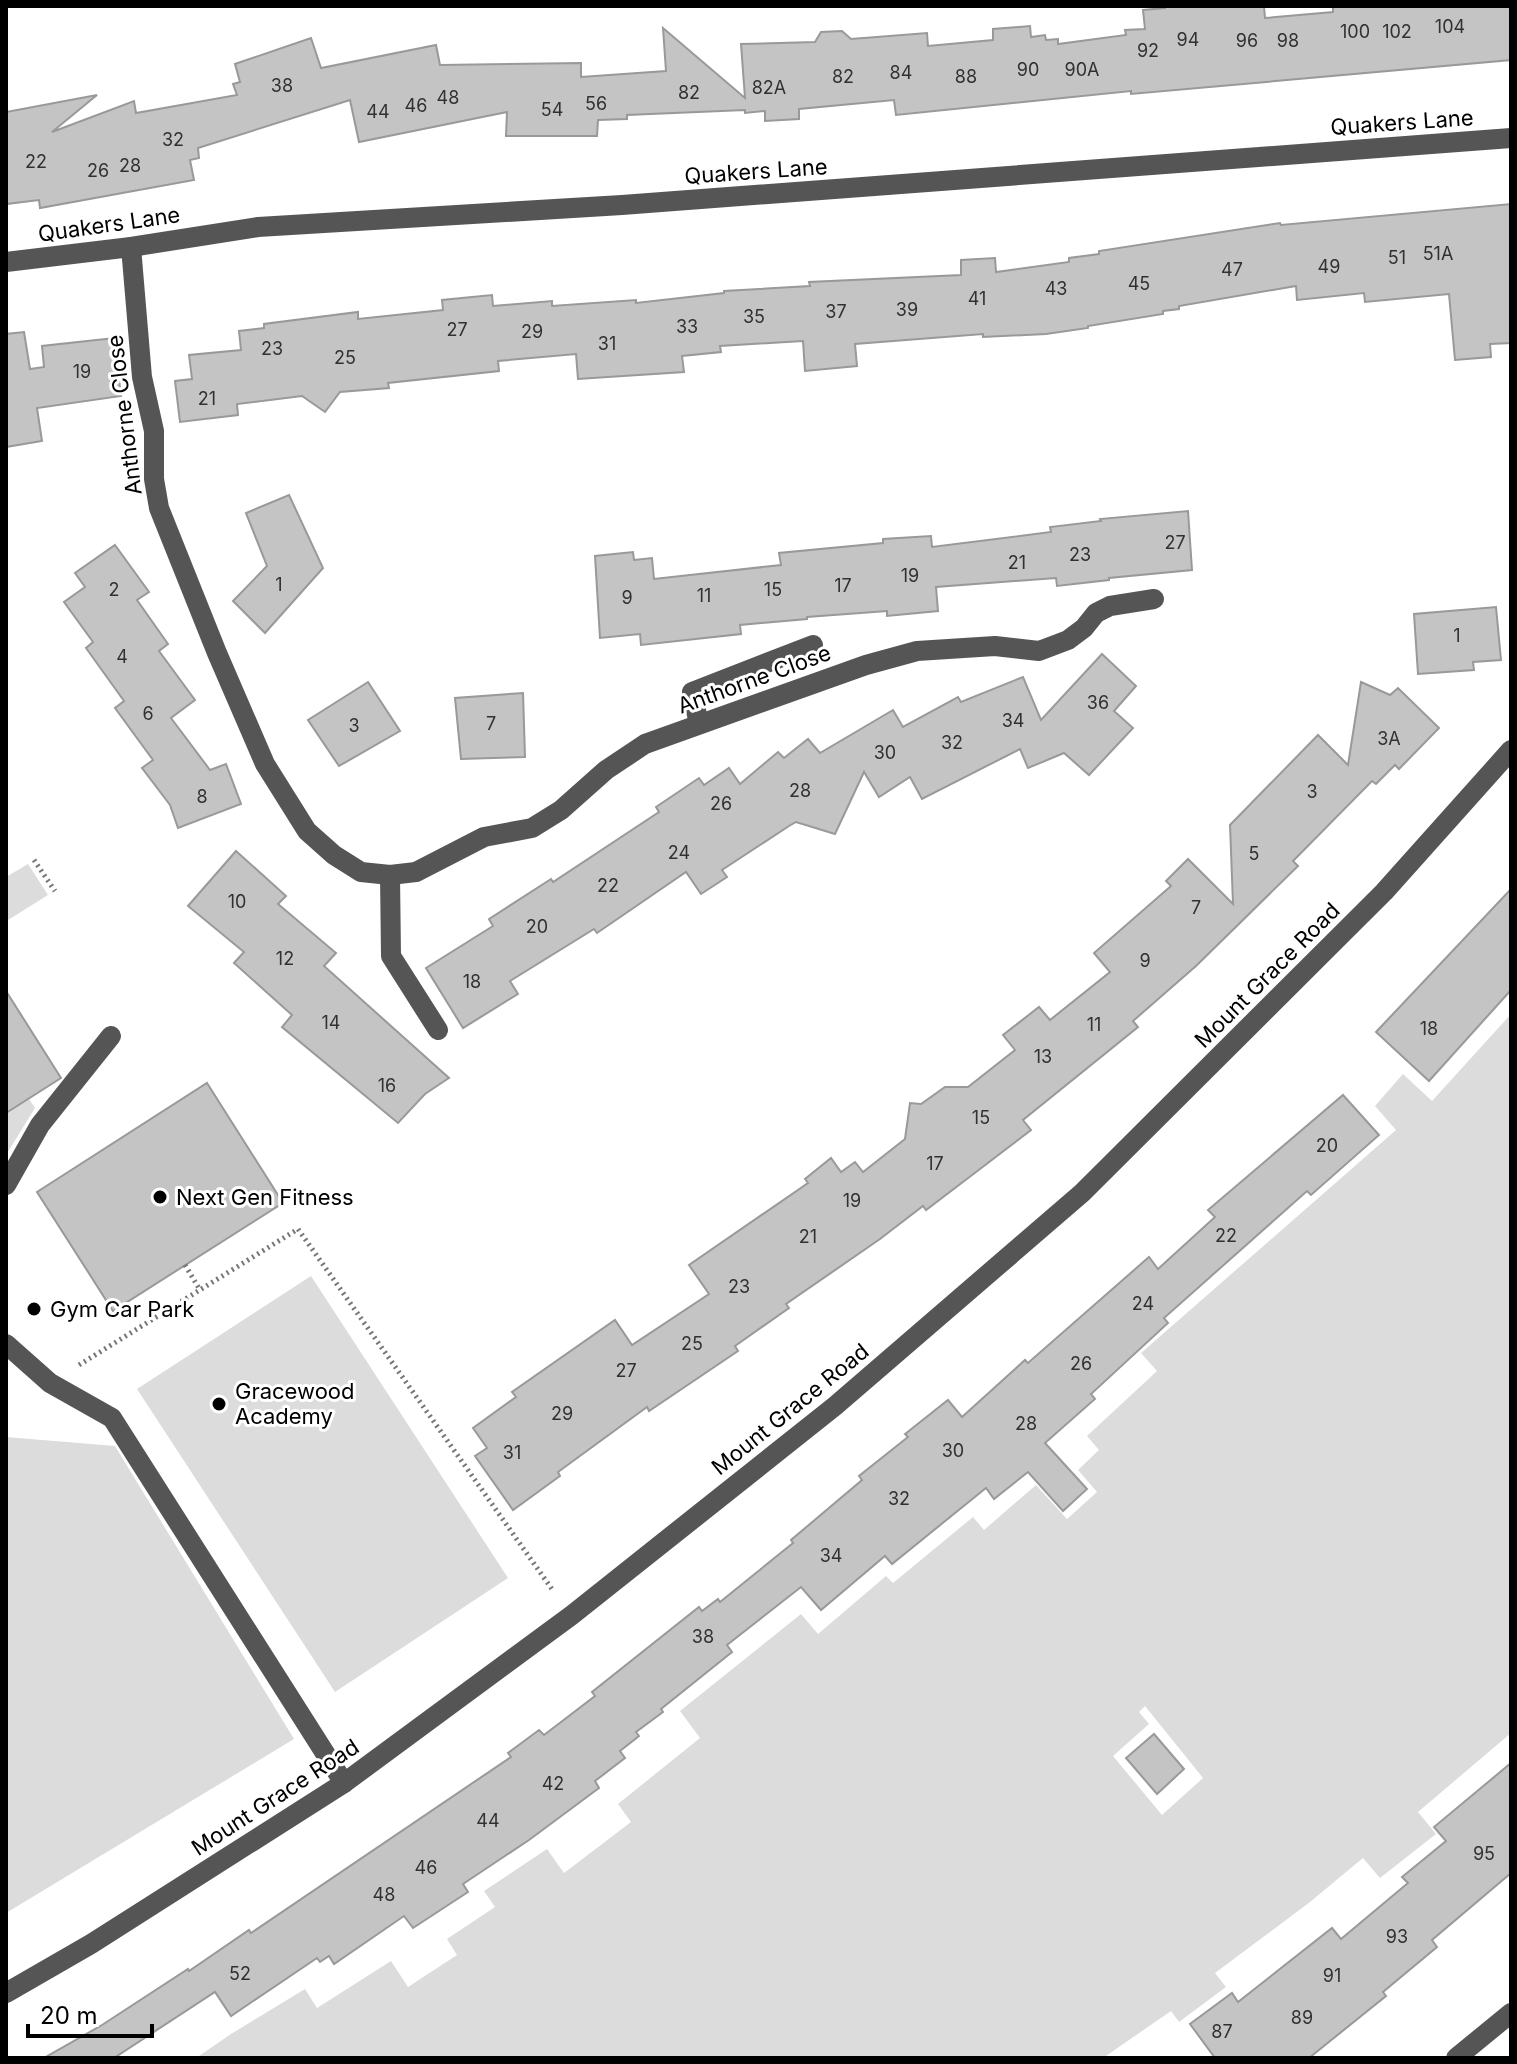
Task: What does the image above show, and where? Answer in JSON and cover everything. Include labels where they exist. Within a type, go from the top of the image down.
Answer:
[{"type":"street","name":"Quakers Lane","points":[[6,262],[258,227],[622,205],[1511,138]]},
{"type":"street","name":"Anthorne Close","points":[[131,247],[142,377],[154,431],[154,479],[159,508],[265,764],[307,831],[334,855],[361,872],[390,875],[416,872],[484,837],[532,828],[561,810],[606,770],[645,744],[866,665],[917,651],[995,646],[1039,651],[1068,640],[1084,628],[1096,613],[1110,606],[1154,599]]},
{"type":"street","points":[[699,724],[692,692],[813,645]]},
{"type":"street","name":"Mount Grace Road","points":[[6,1993],[91,1944],[344,1783],[572,1615],[835,1406],[1082,1193],[1384,892],[1511,750]]},
{"type":"street","points":[[390,875],[391,956],[438,1030]]},
{"type":"street","points":[[6,1185],[40,1125],[111,1036]]},
{"type":"street","points":[[6,1344],[50,1383],[112,1418],[344,1783]]},
{"type":"street","points":[[1456,2058],[1511,2013]]},
{"type":"path","points":[[34,860],[55,891]]},
{"type":"path","points":[[91,1357],[298,1229],[572,1615]]},
{"type":"path","points":[[185,1265],[200,1290]]},
{"type":"shaded area","points":[[28,864],[48,895],[8,920],[6,877]]},
{"type":"shaded area","points":[[1511,1014],[1511,1733],[1418,1812],[1436,1834],[1380,1878],[1363,1858],[1215,1973],[1226,1987],[1179,2022],[1171,2011],[1103,2058],[196,2058],[305,1989],[317,2008],[391,1961],[408,1987],[457,1955],[447,1939],[495,1907],[484,1891],[547,1849],[564,1873],[631,1822],[618,1804],[700,1738],[680,1711],[801,1614],[818,1634],[886,1576],[893,1583],[973,1517],[984,1530],[1036,1485],[1067,1519],[1097,1492],[1078,1470],[1099,1450],[1087,1436],[1157,1371],[1141,1353],[1396,1130],[1375,1106],[1403,1074],[1432,1101]],"holes":[[[1145,1706],[1203,1778],[1162,1815],[1113,1756],[1149,1724],[1139,1712]]]},
{"type":"shaded area","points":[[29,1099],[35,1108],[6,1155],[6,1113]]},
{"type":"shaded area","points":[[311,1276],[508,1578],[335,1692],[137,1389]]},
{"type":"shaded area","points":[[6,1437],[115,1446],[294,1739],[6,1913]]},
{"type":"building","points":[[1165,6],[1264,6],[1265,18],[1333,12],[1333,6],[1511,6],[1511,60],[1131,94],[1131,91],[896,115],[894,100],[799,109],[799,119],[765,121],[765,111],[745,113],[745,110],[627,115],[627,119],[598,120],[597,136],[506,136],[507,112],[359,142],[350,100],[198,148],[199,158],[190,160],[194,180],[40,208],[39,200],[6,204],[6,112],[97,95],[52,132],[134,101],[136,113],[237,95],[233,84],[240,82],[235,64],[311,38],[321,68],[436,45],[440,65],[581,63],[581,77],[666,71],[663,28],[745,98],[741,44],[815,42],[821,32],[842,31],[851,39],[927,33],[928,46],[993,40],[993,29],[1030,26],[1031,37],[1045,35],[1046,40],[1058,39],[1058,44],[1126,35],[1125,30],[1145,29],[1143,10]]},
{"type":"building","points":[[1511,204],[1511,343],[1490,344],[1491,357],[1455,360],[1449,294],[1365,302],[1364,293],[1297,300],[1296,286],[1179,306],[1179,309],[1163,311],[1163,314],[1046,334],[983,337],[983,334],[855,344],[857,366],[805,371],[803,341],[720,346],[721,352],[682,356],[684,372],[578,379],[576,354],[498,361],[499,371],[388,383],[389,388],[340,392],[325,412],[302,396],[237,404],[238,415],[180,422],[175,381],[192,379],[189,355],[241,350],[239,331],[264,328],[264,324],[358,312],[358,319],[443,310],[442,300],[492,295],[493,306],[552,301],[552,306],[636,300],[636,303],[724,291],[810,286],[809,282],[961,275],[961,260],[995,258],[996,272],[1069,262],[1069,258],[1099,254],[1099,251],[1280,223]]},
{"type":"building","points":[[24,332],[30,369],[44,367],[42,346],[114,338],[121,396],[37,408],[42,441],[6,447],[6,334]]},
{"type":"building","points":[[289,495],[323,568],[265,633],[233,601],[267,566],[246,513]]},
{"type":"building","points":[[1188,511],[1192,570],[1057,586],[1056,578],[936,587],[938,611],[887,616],[887,611],[807,617],[740,625],[741,634],[641,645],[640,634],[600,638],[595,556],[633,552],[634,560],[652,558],[654,579],[781,565],[779,553],[883,543],[883,539],[931,536],[932,547],[1051,532],[1050,527],[1100,519]]},
{"type":"building","points":[[115,545],[149,592],[137,600],[168,644],[159,651],[195,700],[171,718],[210,770],[226,764],[241,804],[178,828],[170,805],[142,768],[153,760],[115,708],[124,701],[86,648],[93,642],[64,602],[85,587],[75,573]]},
{"type":"building","points":[[1496,607],[1501,660],[1473,662],[1474,670],[1418,674],[1414,614]]},
{"type":"building","points":[[1102,654],[1136,686],[1114,711],[1133,728],[1089,775],[1064,753],[1028,768],[1020,749],[922,799],[910,777],[879,797],[864,772],[835,834],[796,822],[722,870],[727,877],[701,894],[686,872],[597,933],[594,929],[510,981],[518,994],[463,1028],[426,968],[493,926],[489,919],[551,879],[553,882],[659,812],[656,807],[699,778],[704,785],[729,768],[740,784],[778,752],[784,758],[808,739],[820,753],[893,710],[903,727],[958,697],[961,702],[1023,677],[1041,720]]},
{"type":"building","points":[[368,682],[400,731],[339,766],[308,720]]},
{"type":"building","points":[[1361,682],[1390,695],[1398,688],[1439,728],[1399,769],[1395,765],[1376,784],[1372,781],[1293,861],[1298,866],[1196,966],[1133,1021],[1138,1027],[1023,1120],[1031,1130],[926,1210],[923,1206],[786,1304],[789,1308],[735,1346],[738,1351],[649,1411],[647,1407],[558,1472],[560,1476],[513,1510],[475,1456],[487,1448],[473,1428],[516,1397],[512,1392],[615,1320],[632,1345],[709,1294],[689,1265],[808,1183],[805,1179],[831,1158],[841,1172],[855,1162],[863,1172],[905,1139],[910,1103],[921,1104],[945,1087],[968,1087],[1015,1050],[1003,1035],[1039,1007],[1050,1020],[1110,972],[1094,953],[1171,886],[1166,881],[1188,859],[1233,904],[1230,825],[1318,735],[1348,765]]},
{"type":"building","points":[[523,693],[525,757],[461,759],[455,698]]},
{"type":"building","points":[[236,851],[286,896],[278,904],[336,953],[324,966],[449,1078],[425,1094],[398,1123],[282,1027],[292,1015],[234,963],[244,952],[188,906]]},
{"type":"building","points":[[1511,889],[1511,990],[1429,1081],[1376,1032]]},
{"type":"building","points":[[6,991],[61,1078],[6,1113]]},
{"type":"building","name":"Next Gen Fitness","points":[[207,1083],[283,1203],[113,1311],[37,1192]]},
{"type":"building","points":[[1343,1095],[1379,1135],[1311,1195],[1307,1191],[1164,1318],[1168,1323],[1091,1394],[1095,1399],[1045,1443],[1087,1489],[1063,1511],[1028,1472],[994,1499],[986,1488],[892,1564],[885,1556],[821,1610],[801,1587],[727,1645],[732,1652],[636,1732],[639,1736],[620,1751],[625,1758],[595,1781],[599,1788],[463,1884],[468,1892],[413,1928],[404,1916],[334,1964],[329,1956],[320,1962],[317,1958],[231,2016],[215,1992],[114,2058],[44,2058],[189,1971],[249,1930],[251,1933],[511,1757],[508,1753],[539,1730],[544,1735],[595,1696],[592,1692],[699,1607],[702,1611],[718,1599],[720,1602],[793,1543],[791,1540],[862,1480],[859,1476],[948,1400],[962,1417],[1149,1257],[1158,1269],[1215,1217],[1208,1210]]},
{"type":"building","points":[[1154,1734],[1184,1769],[1157,1794],[1126,1758]]},
{"type":"building","points":[[1511,1763],[1511,1873],[1432,1940],[1437,1947],[1383,1992],[1386,1996],[1309,2058],[1215,2058],[1190,2024],[1232,1993],[1238,2002],[1332,1928],[1341,1939],[1408,1883],[1402,1877],[1446,1841],[1434,1827]]},
{"type":"place","name":"Next Gen Fitness","points":[[160,1197]]},
{"type":"place","name":"Gym Car Park","points":[[34,1309]]},
{"type":"place","name":"Gracewood Academy","points":[[219,1404]]}]
